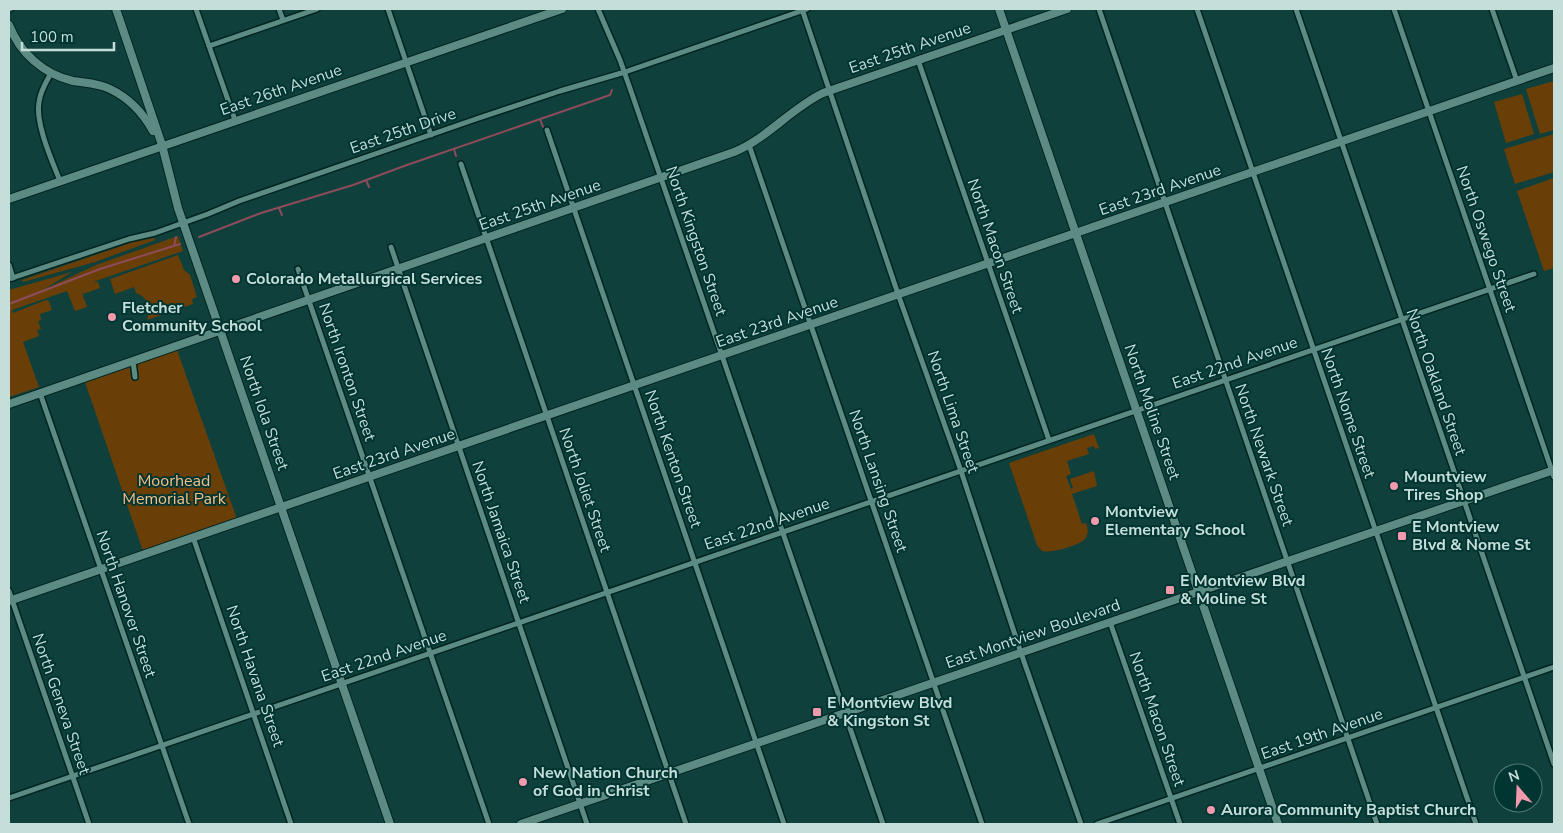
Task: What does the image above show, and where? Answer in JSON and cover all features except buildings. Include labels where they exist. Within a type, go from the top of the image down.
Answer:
[{"type":"street","name":"North Iola Street","points":[[116,9],[162,145],[170,179],[184,223],[390,824]]},
{"type":"street","points":[[196,9],[235,120]]},
{"type":"street","points":[[279,9],[283,20]]},
{"type":"street","points":[[209,46],[308,10],[317,9]]},
{"type":"street","points":[[388,9],[431,135]]},
{"type":"street","name":"East 26th Avenue","points":[[9,199],[562,9]]},
{"type":"street","name":"North Kingston Street","points":[[598,9],[624,72],[883,824]]},
{"type":"street","name":"East 25th Drive","points":[[11,279],[129,238],[153,234],[240,201],[556,92],[624,72],[804,9]]},
{"type":"street","name":"North Lima Street","points":[[804,9],[898,294],[961,470],[1021,653],[1081,824]]},
{"type":"street","name":"North Moline Street","points":[[999,9],[1278,824]]},
{"type":"street","name":"East 25th Avenue","points":[[9,404],[734,152],[749,146],[797,108],[817,96],[1067,9]]},
{"type":"street","name":"North Newark Street","points":[[1099,9],[1377,824]]},
{"type":"street","name":"North Nome Street","points":[[1197,9],[1476,824]]},
{"type":"street","name":"North Oakland Street","points":[[1296,9],[1554,764]]},
{"type":"street","name":"North Oswego Street","points":[[1394,9],[1554,473]]},
{"type":"street","points":[[1492,9],[1517,81]]},
{"type":"street","points":[[9,25],[22,50],[51,73],[74,81],[98,84],[120,94],[148,122],[162,145]]},
{"type":"street","name":"North Macon Street","points":[[918,60],[1049,440]]},
{"type":"street","name":"East 23rd Avenue","points":[[10,600],[1554,68]]},
{"type":"street","points":[[51,73],[42,90],[38,111],[40,125],[60,181]]},
{"type":"street","name":"North Kenton Street","points":[[547,130],[784,824]]},
{"type":"street","name":"North Lansing Street","points":[[749,146],[982,824]]},
{"type":"street","name":"North Joliet Street","points":[[461,164],[686,824]]},
{"type":"street","name":"North Jamaica Street","points":[[390,247],[587,824]]},
{"type":"street","points":[[9,265],[11,279]]},
{"type":"street","name":"North Ironton Street","points":[[298,269],[489,824]]},
{"type":"street","name":"East 22nd Avenue","points":[[9,798],[1534,274]]},
{"type":"street","points":[[133,360],[135,377]]},
{"type":"street","name":"North Hanover Street","points":[[40,392],[189,824]]},
{"type":"street","name":"East Montview Boulevard","points":[[521,824],[1464,501],[1554,473]]},
{"type":"street","name":"North Havana Street","points":[[194,537],[291,824]]},
{"type":"street","name":"North Geneva Street","points":[[9,591],[10,600],[89,824]]},
{"type":"street","name":"North Macon Street","points":[[1110,622],[1180,824]]},
{"type":"street","name":"East 19th Avenue","points":[[1097,824],[1554,668]]},
{"type":"green space","points":[[1554,81],[1554,130],[1540,134],[1526,89]]},
{"type":"green space","points":[[1522,94],[1534,134],[1506,143],[1494,102]]},
{"type":"green space","points":[[1554,134],[1554,172],[1515,184],[1504,149]]},
{"type":"green space","points":[[1554,178],[1554,268],[1544,271],[1517,191]]},
{"type":"green space","points":[[178,236],[183,251],[93,282],[98,282],[100,288],[83,294],[80,287],[87,307],[75,311],[67,291],[12,310],[13,313],[46,300],[49,301],[52,310],[40,314],[41,320],[38,321],[41,329],[37,330],[39,336],[23,342],[39,387],[9,397],[9,290],[72,272],[43,290],[96,265]]},
{"type":"green space","points":[[154,238],[155,240],[95,262],[23,282],[22,280],[133,242]]},
{"type":"green space","points":[[178,255],[184,270],[190,275],[197,297],[192,299],[193,304],[147,320],[148,304],[144,298],[136,293],[134,287],[115,294],[110,279]]},
{"type":"green space","name":"Moorhead Memorial Park","points":[[177,350],[238,522],[144,554],[85,382]]},
{"type":"green space","points":[[1094,434],[1099,448],[1095,449],[1094,446],[1087,448],[1089,454],[1067,461],[1071,474],[1066,476],[1071,489],[1073,488],[1070,479],[1094,471],[1097,486],[1072,494],[1082,524],[1086,523],[1087,525],[1086,537],[1077,544],[1065,548],[1046,552],[1042,551],[1037,545],[1009,463]]},
{"type":"waterway","points":[[199,237],[261,213],[353,185],[610,95],[612,90]]},
{"type":"waterway","points":[[540,119],[543,127]]},
{"type":"waterway","points":[[454,149],[456,156]]},
{"type":"waterway","points":[[366,180],[369,187]]},
{"type":"waterway","points":[[279,208],[282,215]]},
{"type":"waterway","points":[[174,246],[176,237]]},
{"type":"waterway","points":[[9,304],[100,269],[180,244]]},
{"type":"waterway","points":[[9,305],[10,309]]},
{"type":"place","name":"Colorado Metallurgical Services","points":[[236,279]]},
{"type":"place","name":"Fletcher Community School","points":[[112,317]]},
{"type":"place","name":"Mountview Tires Shop","points":[[1394,486]]},
{"type":"place","name":"Montview Elementary School","points":[[1095,521]]},
{"type":"place","name":"E Montview Blvd & Nome St","points":[[1402,536]]},
{"type":"place","name":"E Montview Blvd & Moline St","points":[[1170,590]]},
{"type":"place","name":"E Montview Blvd & Kingston St","points":[[817,712]]},
{"type":"place","name":"New Nation Church of God in Christ","points":[[523,782]]},
{"type":"place","name":"Aurora Community Baptist Church","points":[[1211,810]]}]
